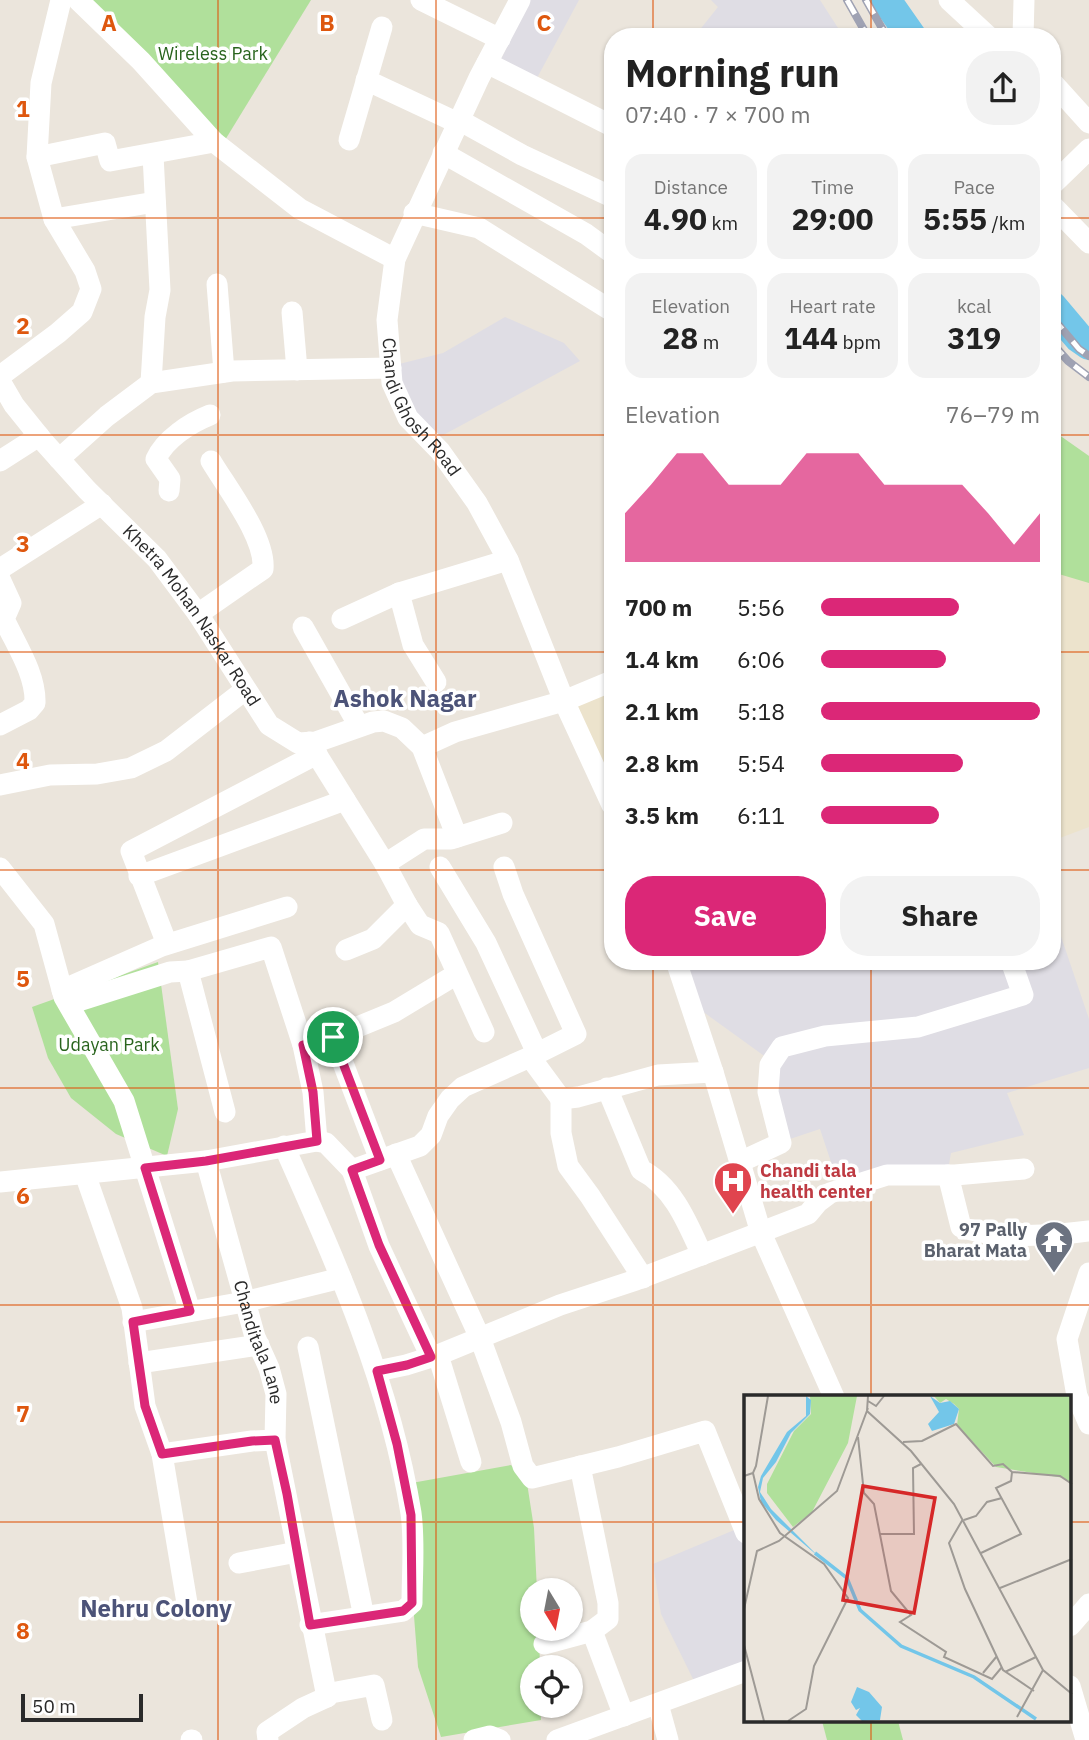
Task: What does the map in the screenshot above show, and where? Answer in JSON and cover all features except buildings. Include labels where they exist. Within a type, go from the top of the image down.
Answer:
[{"type":"street","points":[[0,379],[82,312],[91,289],[85,271],[54,219],[37,157],[41,83],[61,0]]},
{"type":"street","points":[[78,0],[141,61],[214,142],[300,209],[395,259]]},
{"type":"street","points":[[421,0],[500,39]]},
{"type":"street","name":"Chandi Ghosh Road","points":[[520,0],[414,213],[395,259],[387,320],[392,383],[408,418],[440,451],[477,503],[508,560],[564,701],[604,788]]},
{"type":"street","points":[[950,0],[980,28]]},
{"type":"street","points":[[1023,28],[1024,0]]},
{"type":"street","points":[[349,140],[382,27]]},
{"type":"street","points":[[487,63],[604,122]]},
{"type":"street","points":[[366,80],[604,193]]},
{"type":"street","points":[[1061,92],[1089,123]]},
{"type":"street","points":[[37,157],[105,143],[110,161],[214,142]]},
{"type":"street","points":[[1061,177],[1089,149]]},
{"type":"street","points":[[443,153],[586,234],[604,247]]},
{"type":"street","points":[[151,383],[155,317],[160,290],[153,155]]},
{"type":"street","points":[[54,219],[155,202]]},
{"type":"street","points":[[414,213],[479,228],[604,306]]},
{"type":"street","points":[[1061,214],[1089,243]]},
{"type":"street","points":[[217,284],[224,372]]},
{"type":"street","points":[[292,312],[297,370]]},
{"type":"street","points":[[59,458],[107,416],[151,383],[224,372],[391,368]]},
{"type":"street","name":"Khetra Mohan Naskar Road","points":[[0,379],[14,405],[39,436],[157,559],[198,614],[269,725],[298,743],[313,748]]},
{"type":"street","points":[[169,491],[170,479],[156,459],[160,449],[193,422],[210,415]]},
{"type":"street","points":[[0,461],[39,436]]},
{"type":"street","points":[[198,614],[263,569],[264,558],[260,546],[211,461]]},
{"type":"street","points":[[0,569],[102,504]]},
{"type":"street","points":[[342,619],[399,593],[508,560]]},
{"type":"street","points":[[0,579],[11,603],[4,619],[33,683],[35,703],[29,710],[0,725]]},
{"type":"street","points":[[399,593],[413,645],[436,682]]},
{"type":"street","points":[[303,627],[359,726]]},
{"type":"street","points":[[422,747],[455,732],[564,701],[604,684]]},
{"type":"street","points":[[0,785],[50,775],[97,774],[131,768],[166,751],[245,690]]},
{"type":"street","points":[[167,944],[131,851],[313,748],[359,726],[384,721],[394,724],[422,747],[457,837]]},
{"type":"street","points":[[313,748],[420,925],[439,933],[484,1032]]},
{"type":"street","points":[[139,876],[345,800]]},
{"type":"street","points":[[385,864],[424,839],[457,837],[502,822]]},
{"type":"street","points":[[440,867],[486,943],[534,1055],[561,1100],[561,1133],[568,1166],[643,1278]]},
{"type":"street","points":[[352,1170],[420,1146],[431,1135],[438,1116],[450,1099],[463,1087],[576,1034],[513,894],[504,867]]},
{"type":"street","points":[[0,868],[44,924],[66,997],[124,1101],[190,1311]]},
{"type":"street","points":[[346,950],[373,939],[407,905]]},
{"type":"street","points":[[66,997],[167,944],[287,907]]},
{"type":"street","points":[[66,997],[170,972],[188,971],[271,947],[303,1045],[313,1092],[317,1141]]},
{"type":"street","points":[[679,970],[761,1233],[833,1395]]},
{"type":"street","points":[[740,1162],[781,1143],[768,1092],[770,1065],[782,1047],[825,1036],[918,1027],[1023,995],[1014,970]]},
{"type":"street","points":[[188,971],[225,1112]]},
{"type":"street","points":[[303,1045],[333,1037],[394,1012],[457,974]]},
{"type":"street","points":[[333,1037],[388,1157],[480,1338],[511,1422],[523,1466],[532,1478],[705,1431],[744,1527]]},
{"type":"street","points":[[561,1100],[658,1075],[713,1072]]},
{"type":"street","points":[[607,1088],[641,1170],[653,1176],[672,1199],[687,1222],[702,1255]]},
{"type":"street","points":[[0,1182],[206,1161],[317,1141],[326,1143],[352,1170],[379,1245],[434,1356],[471,1462]]},
{"type":"street","points":[[284,1146],[341,1278],[377,1371],[397,1444],[411,1515],[412,1603],[403,1611],[310,1625]]},
{"type":"street","name":"Chanditala Lane","points":[[206,1161],[244,1302],[258,1345],[270,1368],[276,1394],[275,1440],[310,1625],[327,1697]]},
{"type":"street","points":[[377,1371],[434,1356],[559,1305],[643,1278],[761,1233],[808,1214],[830,1193],[887,1175],[948,1175],[1024,1169]]},
{"type":"street","points":[[85,1174],[132,1308],[145,1406],[162,1454],[187,1604]]},
{"type":"street","points":[[948,1175],[961,1227],[1012,1235],[1060,1235],[1089,1231]]},
{"type":"street","points":[[1089,1273],[1067,1339],[1077,1396],[1089,1424]]},
{"type":"street","points":[[133,1322],[244,1302],[341,1278]]},
{"type":"street","points":[[1067,1339],[1089,1335]]},
{"type":"street","points":[[139,1363],[258,1345]]},
{"type":"street","points":[[308,1347],[364,1617]]},
{"type":"street","points":[[162,1454],[275,1440]]},
{"type":"street","points":[[544,1644],[592,1631],[608,1619],[608,1603],[580,1466]]},
{"type":"street","points":[[239,1563],[297,1552]]},
{"type":"street","points":[[1072,1624],[1089,1604]]},
{"type":"street","points":[[592,1631],[624,1716]]},
{"type":"street","points":[[557,1740],[744,1672]]},
{"type":"street","points":[[268,1740],[267,1732],[331,1693],[374,1685],[382,1720]]},
{"type":"street","points":[[1072,1692],[1085,1729]]},
{"type":"street","points":[[658,1704],[668,1740]]},
{"type":"street","points":[[474,1740],[490,1736],[500,1740]]},
{"type":"shaded area","points":[[530,0],[579,0],[537,78],[501,59]]},
{"type":"shaded area","points":[[711,0],[820,0],[838,28],[701,28],[718,7]]},
{"type":"shaded area","points":[[505,317],[564,343],[580,361],[434,440],[412,417],[395,365],[443,353]]},
{"type":"shaded area","points":[[1061,438],[1089,456],[1089,827],[1061,838]]},
{"type":"shaded area","points":[[604,681],[604,774],[570,692]]},
{"type":"shaded area","points":[[1061,937],[1089,1019],[1089,1068],[1007,1093],[1024,1135],[951,1153],[948,1170],[839,1186],[820,1129],[784,1141],[772,1089],[777,1065],[695,1006],[685,970],[1061,970]]},
{"type":"shaded area","points":[[739,1528],[744,1539],[744,1668],[696,1685],[661,1614],[653,1564]]},
{"type":"green space","name":"Wireless Park","points":[[84,0],[311,0],[222,145]]},
{"type":"green space","points":[[1061,436],[1089,456],[1089,583],[1061,575]]},
{"type":"green space","name":"Udayan Park","points":[[158,962],[178,1109],[167,1156],[116,1134],[71,1098],[48,1058],[32,1007]]},
{"type":"green space","points":[[511,1465],[527,1483],[534,1528],[536,1578],[520,1578],[520,1642],[539,1642],[540,1655],[520,1655],[520,1718],[541,1720],[441,1737],[418,1667],[414,1616],[413,1509],[406,1484]]},
{"type":"green space","points":[[822,1722],[898,1722],[903,1740],[827,1740]]},
{"type":"waterway","points":[[886,0],[906,28]]},
{"type":"waterway","points":[[1061,317],[1079,338],[1089,345]]},
{"type":"railway","points":[[847,0],[863,28]]},
{"type":"railway","points":[[866,0],[882,28]]},
{"type":"railway","points":[[1061,328],[1079,349],[1089,356]]},
{"type":"railway","points":[[1061,353],[1089,377]]},
{"type":"place","name":"Chandi tala health center","points":[[733,1215]]},
{"type":"place","name":"97 Pally Bharat Mata","points":[[1054,1274]]},
{"type":"district","name":"Ashok Nagar","points":[[405,699]]},
{"type":"district","name":"Nehru Colony","points":[[156,1609]]},
{"type":"route","points":[[333,1037],[380,1160],[352,1170],[379,1245],[431,1357],[377,1371],[397,1444],[411,1515],[412,1603],[403,1611],[310,1625],[275,1440],[162,1454],[145,1406],[133,1322],[190,1311],[145,1168],[206,1161],[317,1141],[313,1092],[303,1045],[333,1037]]}]
